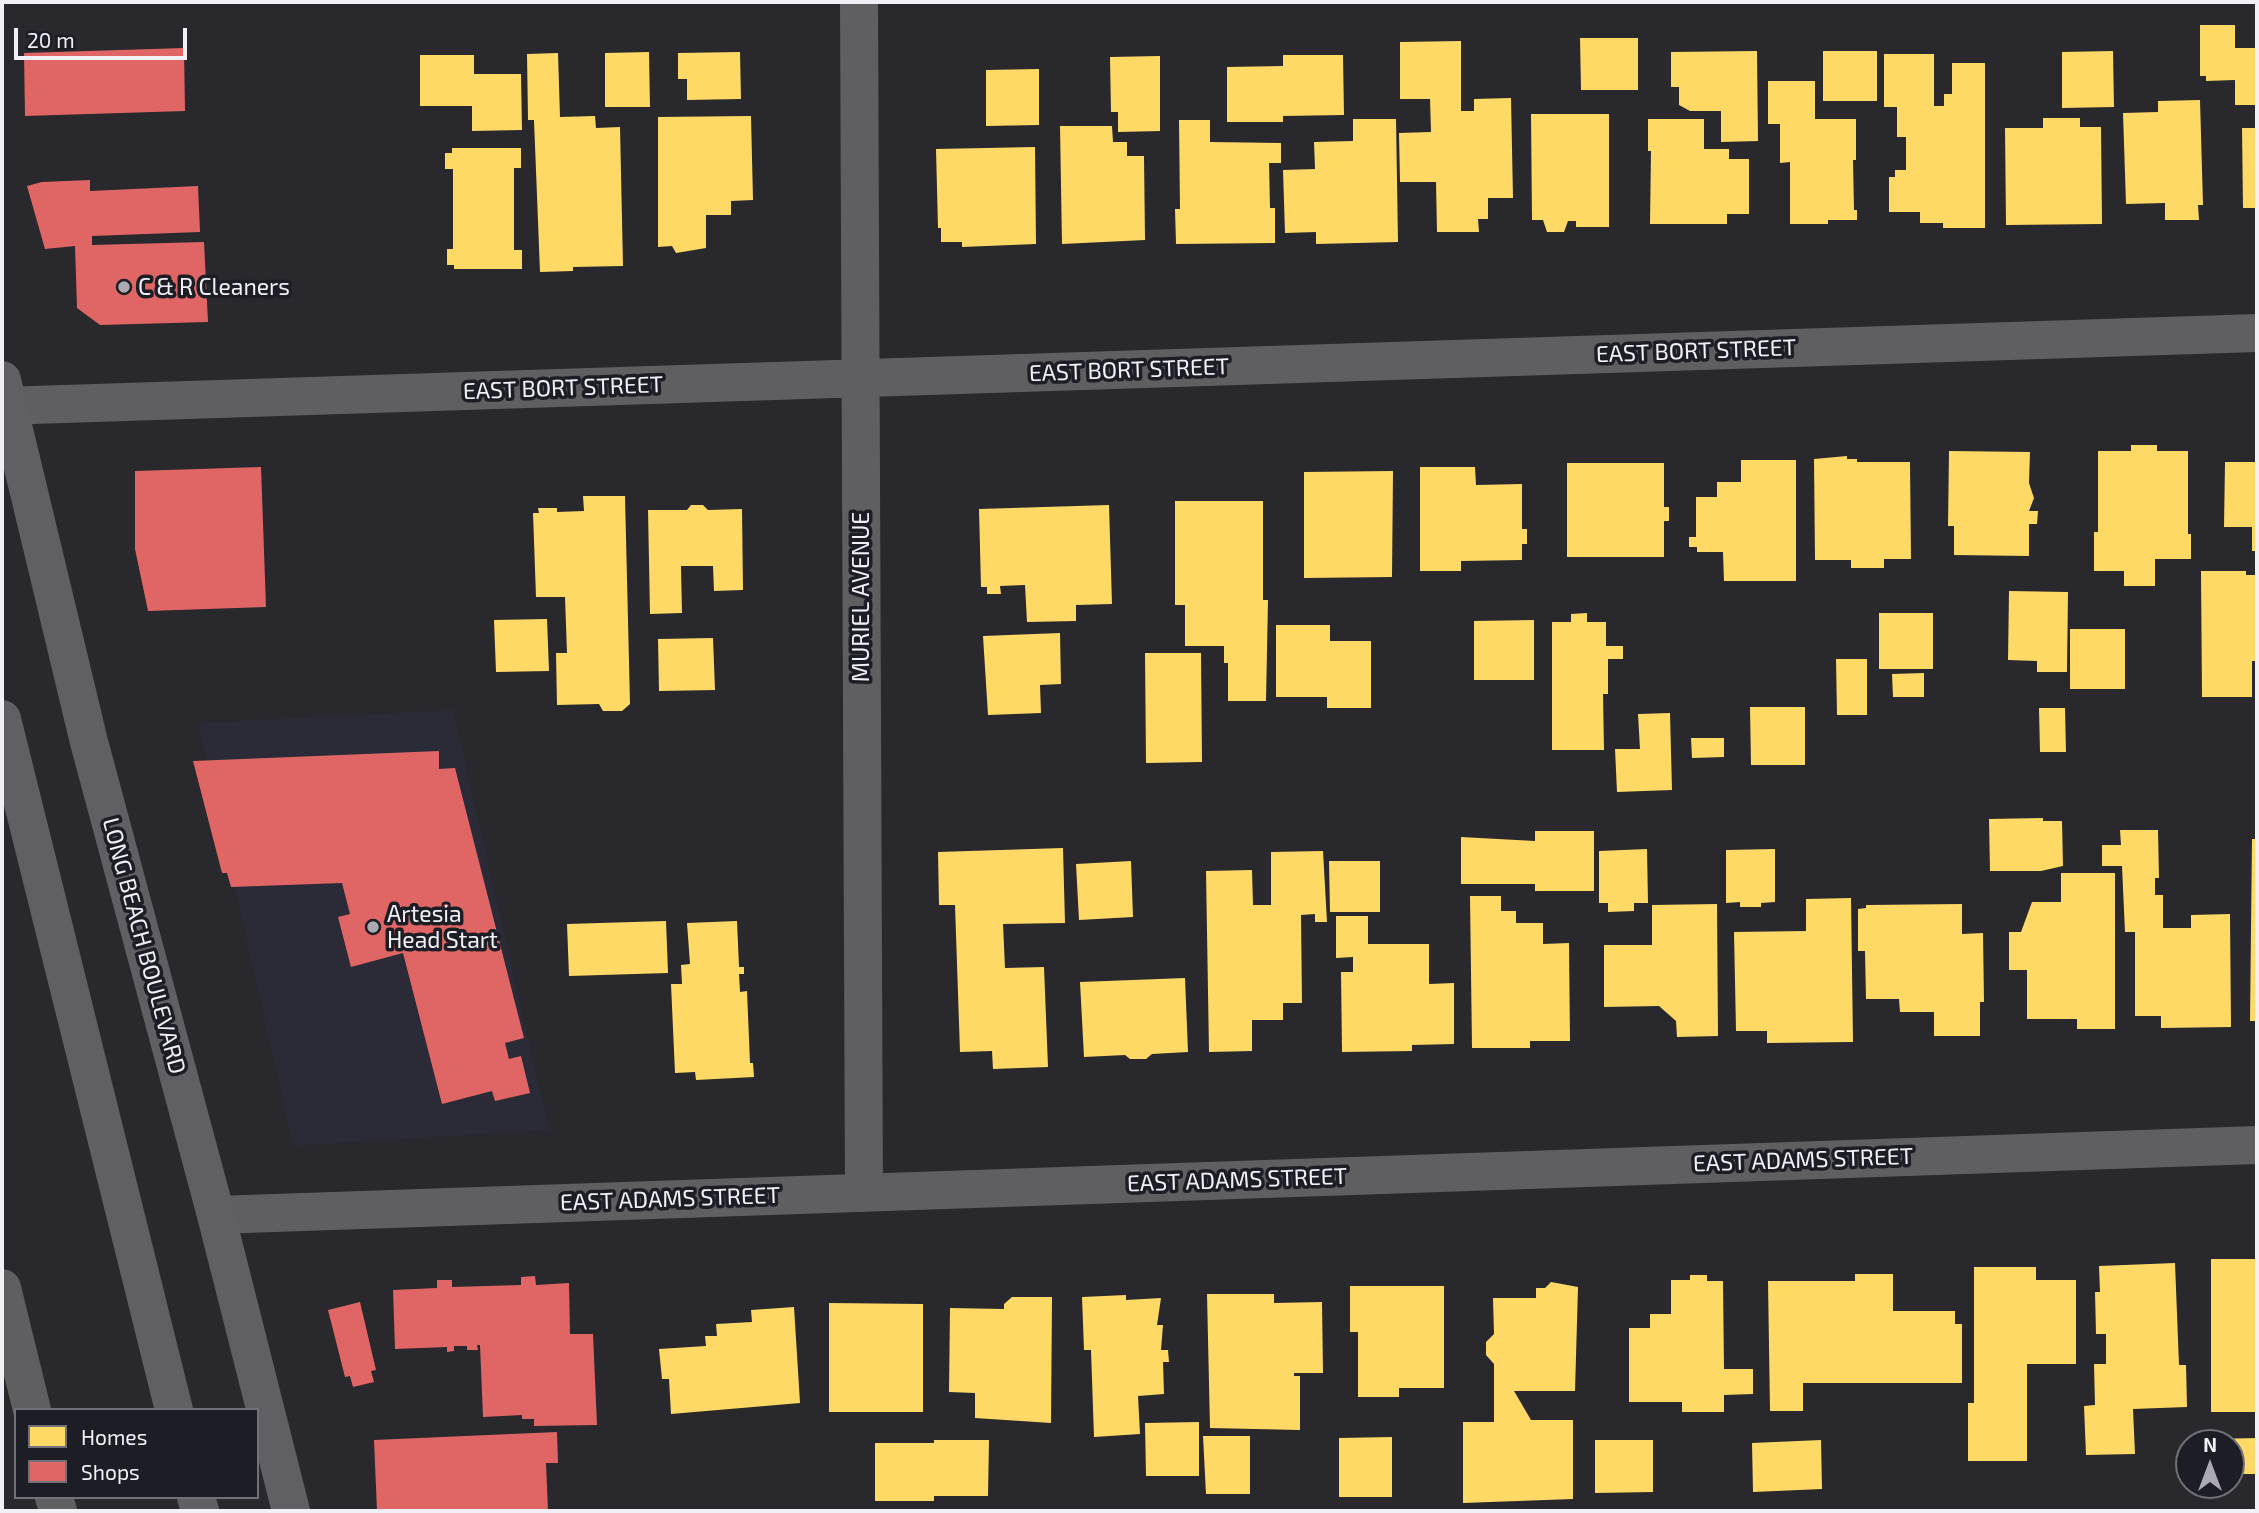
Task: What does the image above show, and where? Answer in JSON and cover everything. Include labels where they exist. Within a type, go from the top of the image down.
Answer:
[{"type":"main road","name":"LONG BEACH BOULEVARD","points":[[4,397],[89,742],[216,1215],[291,1511]]},
{"type":"main road","points":[[2,719],[174,1408]]},
{"type":"street","name":"MURIEL AVENUE","points":[[859,2],[864,1193]]},
{"type":"street","name":"EAST BORT STREET","points":[[4,397],[860,378],[2257,333]]},
{"type":"street","name":"EAST ADAMS STREET","points":[[216,1215],[2257,1145]]},
{"type":"street","points":[[2,1288],[32,1408]]},
{"type":"shaded area","name":"Artesia Head Start","points":[[453,710],[549,1130],[293,1146],[198,723]]},
{"type":"building: Homes","points":[[2200,25],[2235,25],[2235,48],[2257,48],[2257,105],[2235,105],[2235,80],[2206,81],[2206,76],[2200,76]]},
{"type":"building: Homes","points":[[1580,38],[1638,38],[1638,90],[1581,90]]},
{"type":"building: Homes","points":[[1461,41],[1461,111],[1474,111],[1474,99],[1511,98],[1513,198],[1488,198],[1488,219],[1478,219],[1479,232],[1437,232],[1436,182],[1400,182],[1399,133],[1431,132],[1430,99],[1400,99],[1400,42]]},
{"type":"building: Homes","points":[[1757,51],[1758,141],[1721,142],[1721,111],[1690,111],[1679,105],[1679,87],[1671,87],[1671,52]]},
{"type":"building: Homes","points":[[1823,51],[1877,51],[1877,101],[1823,101]]},
{"type":"building: Homes","points":[[2113,51],[2114,107],[2062,108],[2062,52]]},
{"type":"building: Homes","points":[[649,52],[650,107],[605,107],[605,53]]},
{"type":"building: Homes","points":[[740,52],[741,99],[687,100],[687,79],[678,79],[678,53]]},
{"type":"building: Homes","points":[[558,53],[560,117],[595,116],[596,128],[620,127],[623,266],[573,267],[573,271],[540,272],[534,120],[528,120],[527,54]]},
{"type":"building: Homes","points":[[1884,54],[1934,54],[1934,106],[1944,106],[1944,94],[1952,94],[1952,63],[1985,63],[1985,228],[1943,228],[1943,223],[1920,223],[1920,212],[1889,212],[1889,177],[1895,177],[1895,170],[1906,170],[1906,137],[1897,137],[1897,107],[1884,107]]},
{"type":"building: Homes","points":[[420,55],[474,55],[474,74],[521,74],[522,130],[472,131],[472,106],[420,106]]},
{"type":"building: Homes","points":[[1283,55],[1343,55],[1344,115],[1283,116],[1283,122],[1227,122],[1227,67],[1283,66]]},
{"type":"building: Homes","points":[[1160,56],[1160,131],[1118,132],[1118,112],[1111,112],[1110,57]]},
{"type":"building: Homes","points":[[1039,69],[1039,125],[986,126],[986,70]]},
{"type":"building: Homes","points":[[1768,81],[1815,81],[1815,119],[1856,119],[1856,160],[1853,160],[1854,210],[1857,210],[1857,220],[1828,220],[1828,224],[1790,224],[1790,162],[1780,163],[1780,124],[1768,124]]},
{"type":"building: Homes","points":[[2200,100],[2203,205],[2198,205],[2199,220],[2165,220],[2165,203],[2126,204],[2123,113],[2158,112],[2158,101]]},
{"type":"building: Homes","points":[[1531,114],[1609,114],[1609,227],[1576,227],[1576,221],[1568,221],[1564,232],[1547,232],[1543,220],[1532,220]]},
{"type":"building: Homes","points":[[751,116],[753,200],[731,201],[731,215],[706,215],[706,248],[676,253],[672,246],[658,247],[658,117]]},
{"type":"building: Homes","points":[[2043,118],[2080,118],[2080,127],[2101,127],[2102,224],[2006,225],[2005,128],[2043,128]]},
{"type":"building: Homes","points":[[1353,119],[1396,119],[1398,242],[1316,244],[1316,232],[1285,233],[1283,170],[1315,169],[1314,142],[1353,141]]},
{"type":"building: Homes","points":[[1648,119],[1704,119],[1704,149],[1729,149],[1729,159],[1749,159],[1749,214],[1727,214],[1727,224],[1650,224],[1651,151],[1648,151]]},
{"type":"building: Homes","points":[[1179,120],[1210,120],[1210,142],[1281,143],[1281,163],[1269,163],[1270,208],[1275,208],[1275,243],[1176,244],[1175,209],[1180,209]]},
{"type":"building: Homes","points":[[1060,126],[1112,126],[1113,142],[1127,142],[1127,156],[1144,156],[1145,240],[1062,244]]},
{"type":"building: Homes","points":[[2242,128],[2257,128],[2257,208],[2243,208]]},
{"type":"building: Homes","points":[[1035,147],[1036,244],[962,247],[962,242],[941,242],[941,228],[938,228],[936,149]]},
{"type":"building: Homes","points":[[452,148],[521,148],[521,168],[514,168],[514,250],[522,250],[522,269],[454,269],[454,265],[447,265],[447,249],[453,249],[453,169],[445,169],[445,153],[452,153]]},
{"type":"building: Homes","points":[[2131,445],[2157,445],[2157,451],[2188,451],[2188,534],[2191,534],[2191,559],[2155,559],[2155,586],[2124,586],[2124,571],[2094,571],[2094,532],[2098,532],[2098,451],[2131,451]]},
{"type":"building: Homes","points":[[1949,451],[2030,452],[2029,483],[2034,498],[2029,511],[2038,511],[2037,524],[2029,524],[2029,556],[1954,555],[1954,526],[1948,526]]},
{"type":"building: Homes","points":[[1847,456],[1847,459],[1857,459],[1857,462],[1910,462],[1911,559],[1884,559],[1884,568],[1851,568],[1851,560],[1815,560],[1814,459]]},
{"type":"building: Homes","points":[[1741,460],[1796,460],[1796,581],[1724,581],[1723,552],[1697,552],[1697,547],[1689,547],[1689,537],[1696,537],[1696,497],[1717,497],[1717,482],[1741,482]]},
{"type":"building: Homes","points":[[2225,462],[2257,462],[2257,551],[2252,551],[2252,527],[2224,527]]},
{"type":"building: Homes","points":[[1567,463],[1664,463],[1664,507],[1669,507],[1669,521],[1664,521],[1664,557],[1567,557]]},
{"type":"building: Homes","points":[[1420,467],[1475,467],[1476,485],[1522,484],[1522,529],[1527,529],[1527,544],[1522,544],[1522,560],[1461,561],[1461,571],[1420,571]]},
{"type":"building: Homes","points":[[1393,471],[1392,577],[1304,578],[1304,472]]},
{"type":"building: Homes","points":[[583,496],[625,496],[630,704],[622,711],[603,711],[599,704],[557,705],[556,653],[567,653],[565,597],[536,597],[533,513],[539,513],[538,508],[557,508],[557,512],[584,511]]},
{"type":"building: Homes","points":[[1175,501],[1263,501],[1263,600],[1268,600],[1266,701],[1228,701],[1228,663],[1224,663],[1224,646],[1185,646],[1185,605],[1175,605]]},
{"type":"building: Homes","points":[[691,505],[703,505],[708,510],[742,509],[743,590],[714,591],[713,566],[681,566],[682,613],[650,614],[648,510],[687,510]]},
{"type":"building: Homes","points":[[1109,505],[1112,604],[1076,605],[1076,621],[1027,622],[1025,585],[1000,586],[1001,594],[987,594],[987,587],[981,587],[979,509]]},
{"type":"building: Homes","points":[[2201,571],[2246,571],[2246,575],[2257,575],[2257,661],[2252,661],[2252,697],[2202,697]]},
{"type":"building: Homes","points":[[2009,591],[2068,592],[2067,672],[2037,672],[2037,661],[2008,660]]},
{"type":"building: Homes","points":[[1587,613],[1587,622],[1606,622],[1606,646],[1623,646],[1623,659],[1608,659],[1608,694],[1603,694],[1604,750],[1552,750],[1552,622],[1571,622],[1571,614]]},
{"type":"building: Homes","points":[[1879,613],[1933,613],[1933,669],[1879,669]]},
{"type":"building: Homes","points":[[547,619],[549,671],[496,672],[494,620]]},
{"type":"building: Homes","points":[[1534,620],[1534,680],[1474,680],[1474,621]]},
{"type":"building: Homes","points":[[1276,625],[1330,625],[1330,641],[1371,641],[1371,708],[1327,708],[1327,697],[1276,697]]},
{"type":"building: Homes","points":[[2070,629],[2125,629],[2125,689],[2070,689]]},
{"type":"building: Homes","points":[[1060,633],[1061,684],[1040,685],[1041,713],[988,715],[983,636]]},
{"type":"building: Homes","points":[[713,638],[715,690],[659,691],[658,639]]},
{"type":"building: Homes","points":[[1145,653],[1201,653],[1202,762],[1146,763]]},
{"type":"building: Homes","points":[[1836,659],[1867,659],[1867,715],[1837,715]]},
{"type":"building: Homes","points":[[1924,673],[1924,697],[1893,697],[1892,674]]},
{"type":"building: Homes","points":[[1750,707],[1805,707],[1805,765],[1751,765]]},
{"type":"building: Homes","points":[[2039,708],[2065,708],[2066,752],[2040,752]]},
{"type":"building: Homes","points":[[1670,713],[1672,790],[1617,792],[1615,749],[1640,749],[1638,714]]},
{"type":"building: Homes","points":[[1691,738],[1724,738],[1724,757],[1692,758]]},
{"type":"building: Homes","points":[[2043,818],[2043,821],[2062,821],[2063,866],[2041,871],[1990,871],[1989,819]]},
{"type":"building: Homes","points":[[2120,830],[2158,830],[2159,878],[2155,878],[2155,895],[2163,895],[2163,928],[2191,928],[2191,915],[2230,914],[2231,1027],[2161,1028],[2161,1016],[2135,1016],[2135,932],[2125,932],[2122,866],[2102,866],[2102,845],[2121,845]]},
{"type":"building: Homes","points":[[1535,831],[1594,831],[1594,891],[1535,891],[1535,884],[1461,884],[1461,837],[1535,841]]},
{"type":"building: Homes","points":[[2252,839],[2257,839],[2257,1021],[2250,1021]]},
{"type":"building: Homes","points":[[1063,848],[1065,923],[1003,924],[1005,968],[1044,967],[1048,1067],[993,1069],[992,1051],[960,1052],[955,905],[939,905],[938,852]]},
{"type":"building: Homes","points":[[1647,849],[1648,903],[1634,903],[1634,911],[1608,912],[1608,903],[1599,903],[1599,851]]},
{"type":"building: Homes","points":[[1775,849],[1775,902],[1761,903],[1761,907],[1740,907],[1740,902],[1726,903],[1726,850]]},
{"type":"building: Homes","points":[[1323,851],[1327,922],[1315,922],[1315,914],[1301,915],[1302,1003],[1283,1003],[1283,1020],[1252,1020],[1252,1051],[1209,1052],[1206,871],[1252,870],[1253,905],[1271,905],[1271,852]]},
{"type":"building: Homes","points":[[1131,861],[1133,917],[1079,920],[1076,864]]},
{"type":"building: Homes","points":[[1329,861],[1380,861],[1380,912],[1330,912]]},
{"type":"building: Homes","points":[[2061,873],[2115,873],[2115,1029],[2077,1029],[2077,1019],[2027,1019],[2027,970],[2009,970],[2009,932],[2021,932],[2032,902],[2061,902]]},
{"type":"building: Homes","points":[[1470,896],[1501,896],[1501,911],[1516,911],[1516,923],[1543,923],[1543,944],[1569,943],[1570,1041],[1530,1041],[1530,1048],[1472,1048]]},
{"type":"building: Homes","points":[[1851,898],[1853,1042],[1767,1043],[1767,1031],[1736,1031],[1734,932],[1806,931],[1806,899]]},
{"type":"building: Homes","points":[[1717,904],[1718,1036],[1677,1037],[1676,1021],[1659,1006],[1604,1007],[1604,945],[1652,945],[1652,905]]},
{"type":"building: Homes","points":[[1962,904],[1962,934],[1983,933],[1984,1002],[1980,1002],[1980,1036],[1934,1036],[1934,1012],[1900,1012],[1899,999],[1866,999],[1865,951],[1858,951],[1858,909],[1866,908],[1866,905]]},
{"type":"building: Homes","points":[[1336,916],[1368,916],[1368,944],[1429,944],[1429,984],[1454,983],[1454,1044],[1412,1045],[1412,1051],[1342,1052],[1341,972],[1353,972],[1353,957],[1336,958]]},
{"type":"building: Homes","points":[[666,921],[668,973],[569,976],[567,924]]},
{"type":"building: Homes","points":[[737,921],[739,967],[744,967],[744,974],[739,974],[740,992],[747,991],[750,1063],[753,1063],[754,1077],[696,1080],[695,1072],[675,1073],[671,984],[682,984],[681,965],[690,964],[687,923]]},
{"type":"building: Homes","points":[[1185,978],[1188,1052],[1152,1054],[1146,1059],[1130,1059],[1125,1055],[1084,1057],[1080,982]]},
{"type":"building: Homes","points":[[2211,1259],[2257,1259],[2257,1412],[2211,1412]]},
{"type":"building: Homes","points":[[2175,1263],[2179,1365],[2186,1365],[2187,1407],[2133,1409],[2135,1454],[2086,1455],[2084,1406],[2095,1405],[2094,1364],[2106,1364],[2106,1334],[2096,1334],[2095,1292],[2100,1292],[2099,1266]]},
{"type":"building: Homes","points":[[1974,1267],[2036,1267],[2036,1280],[2076,1280],[2076,1364],[2027,1364],[2027,1461],[1968,1461],[1968,1403],[1974,1403]]},
{"type":"building: Homes","points":[[1855,1274],[1893,1274],[1893,1311],[1955,1311],[1955,1324],[1962,1324],[1962,1383],[1803,1383],[1803,1411],[1770,1411],[1768,1281],[1855,1281]]},
{"type":"building: Homes","points":[[1690,1275],[1707,1275],[1707,1281],[1723,1281],[1724,1369],[1753,1369],[1753,1394],[1724,1395],[1724,1412],[1682,1412],[1682,1402],[1629,1402],[1629,1328],[1650,1328],[1650,1314],[1671,1314],[1671,1280],[1690,1280]]},
{"type":"building: Homes","points":[[1551,1282],[1578,1287],[1575,1391],[1514,1391],[1531,1420],[1573,1420],[1573,1499],[1463,1503],[1463,1422],[1494,1422],[1494,1364],[1486,1355],[1486,1342],[1494,1334],[1493,1298],[1536,1298],[1536,1288],[1545,1288]]},
{"type":"building: Homes","points":[[1350,1286],[1444,1286],[1444,1388],[1399,1388],[1399,1397],[1358,1397],[1358,1332],[1350,1332]]},
{"type":"building: Homes","points":[[1207,1294],[1274,1294],[1274,1303],[1322,1302],[1323,1373],[1294,1373],[1294,1376],[1300,1376],[1300,1430],[1210,1428]]},
{"type":"building: Homes","points":[[1126,1295],[1126,1300],[1161,1298],[1157,1325],[1163,1325],[1161,1350],[1168,1350],[1169,1362],[1163,1362],[1164,1394],[1138,1396],[1140,1434],[1094,1437],[1091,1350],[1084,1350],[1082,1297]]},
{"type":"building: Homes","points":[[1012,1297],[1052,1297],[1051,1423],[975,1418],[975,1393],[949,1392],[950,1308],[1004,1309],[1004,1304]]},
{"type":"building: Homes","points":[[829,1303],[923,1304],[923,1412],[829,1412]]},
{"type":"building: Homes","points":[[794,1307],[800,1403],[671,1414],[669,1379],[662,1379],[659,1349],[706,1346],[705,1336],[717,1336],[716,1324],[752,1322],[751,1310]]},
{"type":"building: Homes","points":[[1199,1422],[1199,1476],[1146,1476],[1145,1423]]},
{"type":"building: Homes","points":[[1203,1436],[1250,1436],[1250,1494],[1206,1494]]},
{"type":"building: Homes","points":[[1392,1437],[1392,1497],[1339,1497],[1339,1438]]},
{"type":"building: Homes","points":[[2245,1438],[2257,1438],[2257,1474],[2245,1474]]},
{"type":"building: Homes","points":[[934,1440],[989,1440],[988,1496],[934,1496],[934,1501],[875,1501],[875,1443],[934,1443]]},
{"type":"building: Homes","points":[[1595,1440],[1653,1440],[1653,1492],[1595,1493]]},
{"type":"building: Homes","points":[[1821,1440],[1822,1489],[1753,1492],[1752,1443]]},
{"type":"building: Shops","points":[[184,48],[185,111],[25,116],[24,53]]},
{"type":"building: Shops","points":[[90,180],[90,191],[198,186],[200,232],[92,236],[92,245],[204,242],[208,322],[100,325],[77,308],[75,246],[45,249],[27,186],[42,182]]},
{"type":"building: Shops","points":[[261,467],[266,607],[148,611],[135,549],[135,471]]},
{"type":"building: Shops","points":[[439,751],[439,769],[455,768],[524,1038],[505,1043],[509,1059],[521,1056],[530,1093],[495,1101],[492,1091],[442,1104],[403,953],[351,967],[338,917],[350,914],[342,883],[231,887],[227,873],[222,873],[193,761]]},
{"type":"building: Shops","points":[[535,1276],[536,1285],[569,1283],[570,1334],[593,1334],[597,1425],[534,1426],[534,1419],[522,1419],[522,1415],[483,1417],[480,1345],[477,1345],[478,1350],[467,1350],[467,1346],[454,1346],[454,1351],[447,1352],[447,1347],[395,1349],[393,1290],[437,1288],[437,1280],[452,1280],[452,1287],[521,1285],[521,1277]]},
{"type":"building: Shops","points":[[360,1302],[376,1370],[371,1371],[374,1382],[353,1387],[350,1376],[345,1377],[328,1310]]},
{"type":"building: Shops","points":[[557,1432],[558,1463],[546,1463],[548,1511],[377,1511],[374,1440]]},
{"type":"place","name":"C & R Cleaners","points":[[124,287]]},
{"type":"place","name":"Artesia Head Start","points":[[373,927]]}]
